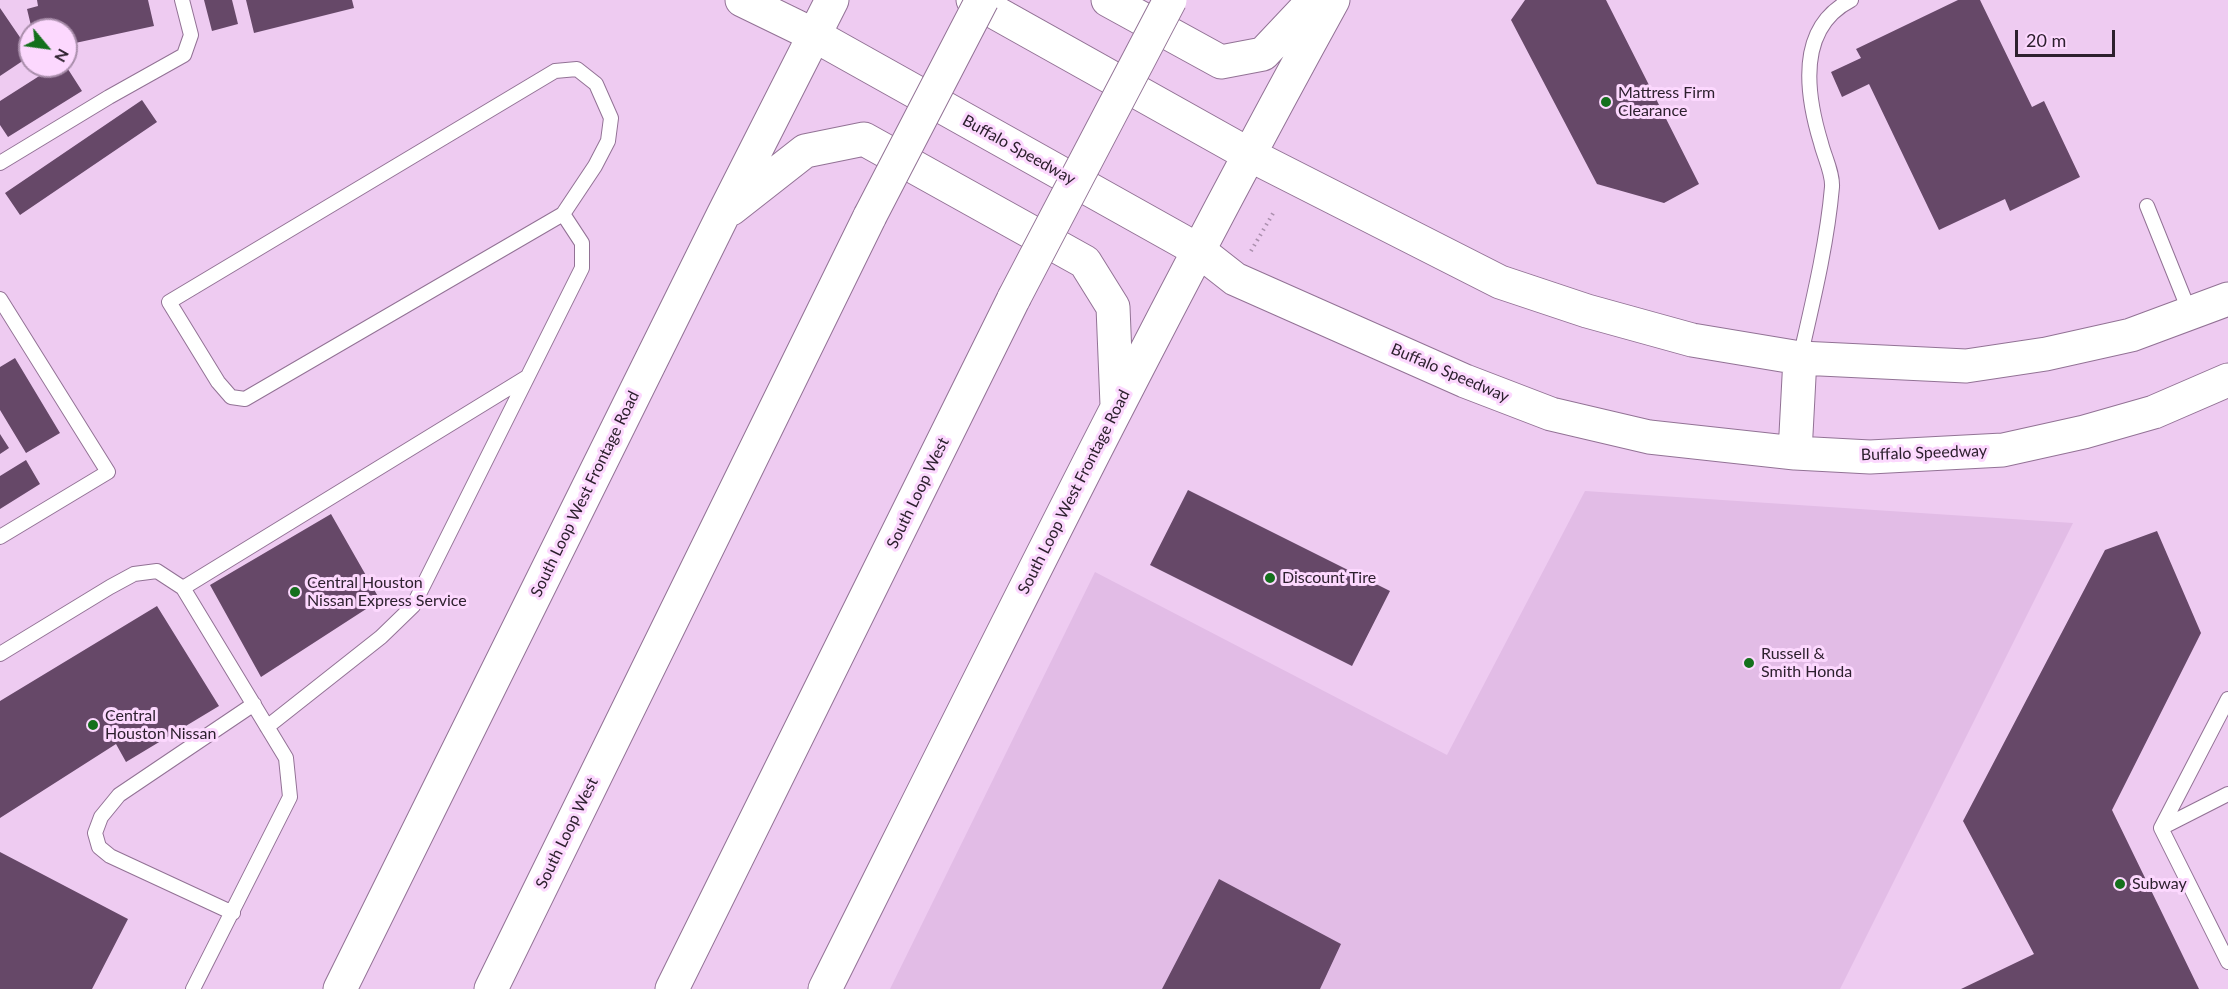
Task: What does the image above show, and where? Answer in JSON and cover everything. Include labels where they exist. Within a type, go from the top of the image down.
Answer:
[{"type":"main road","name":"Buffalo Speedway","points":[[742,0],[814,35],[1198,249],[1235,279],[1464,381],[1551,414],[1649,437],[1795,453],[1870,457],[2003,450],[2084,432],[2154,412],[2228,380]]},
{"type":"main road","name":"South Loop West Frontage Road","points":[[340,989],[723,215],[832,0]]},
{"type":"main road","points":[[973,0],[1248,154],[1500,282],[1587,311],[1692,340],[1800,358],[1966,366],[2046,354],[2131,335],[2228,299]]},
{"type":"main road","name":"South Loop West","points":[[491,989],[870,216],[982,0]]},
{"type":"main road","points":[[1108,0],[1221,62],[1263,54],[1314,0]]},
{"type":"main road","name":"South Loop West","points":[[672,989],[1014,298],[1170,0]]},
{"type":"main road","name":"South Loop West Frontage Road","points":[[825,989],[1117,406],[1248,154],[1333,0]]},
{"type":"main road","points":[[723,215],[805,151],[864,139],[1085,262],[1113,307],[1117,406]]},
{"type":"main road","points":[[1795,453],[1800,358]]},
{"type":"main road","points":[[469,989],[602,763]]},
{"type":"main road","points":[[683,989],[706,922]]},
{"type":"lane","points":[[0,162],[184,55],[191,34],[182,0]]},
{"type":"lane","points":[[1800,358],[1819,275],[1833,183],[1810,98],[1808,62],[1816,35],[1838,7],[1851,0]]},
{"type":"lane","points":[[577,69],[596,84],[611,118],[608,141],[595,166],[563,214],[244,399],[231,397],[218,382],[169,302],[555,71],[577,69]]},
{"type":"lane","points":[[2147,206],[2190,313]]},
{"type":"lane","points":[[267,727],[381,637],[413,606],[582,268],[582,243],[563,214]]},
{"type":"lane","points":[[0,299],[108,472],[0,537]]},
{"type":"lane","points":[[183,588],[528,376]]},
{"type":"lane","points":[[0,654],[134,574],[157,571],[183,588],[286,758],[290,797],[233,914],[193,989]]},
{"type":"lane","points":[[2161,828],[2228,699]]},
{"type":"lane","points":[[233,914],[110,856],[99,847],[95,833],[100,817],[119,795],[254,704]]},
{"type":"lane","points":[[2161,828],[2228,794]]},
{"type":"lane","points":[[2161,828],[2228,962]]},
{"type":"path","points":[[1251,251],[1275,210]]},
{"type":"shaded area","name":"Russell & Smith Honda","points":[[1585,491],[2073,523],[1840,989],[890,989],[1095,572],[1447,755]]},
{"type":"building","points":[[37,0],[148,0],[154,26],[78,42],[78,18],[29,18],[27,9],[38,6]]},
{"type":"building","points":[[204,0],[232,0],[238,24],[212,31]]},
{"type":"building","points":[[246,0],[352,0],[354,8],[254,33]]},
{"type":"building","name":"Mattress Firm Clearance","points":[[1525,0],[1606,0],[1699,184],[1664,203],[1597,184],[1511,20]]},
{"type":"building","points":[[1958,0],[1980,0],[2032,107],[2044,101],[2080,177],[2010,211],[2005,199],[1939,230],[1869,84],[1842,97],[1831,72],[1861,58],[1856,49]]},
{"type":"building","points":[[0,8],[18,34],[18,64],[0,76]]},
{"type":"building","points":[[36,78],[74,78],[82,91],[8,137],[0,125],[0,101]]},
{"type":"building","points":[[142,100],[157,122],[20,215],[5,193]]},
{"type":"building","points":[[15,358],[60,433],[26,453],[0,410],[0,367]]},
{"type":"building","points":[[0,434],[9,448],[0,454]]},
{"type":"building","points":[[26,460],[40,484],[0,509],[0,476]]},
{"type":"building","name":"Discount Tire","points":[[1188,490],[1390,591],[1352,666],[1150,565]]},
{"type":"building","name":"Central Houston Nissan Express Service","points":[[331,514],[380,600],[261,677],[210,585]]},
{"type":"building","points":[[2157,531],[2201,633],[2112,810],[2199,989],[1961,989],[2034,954],[1963,821],[2105,550]]},
{"type":"building","name":"Central Houston Nissan","points":[[157,606],[219,706],[126,762],[116,744],[0,818],[0,701]]},
{"type":"building","points":[[0,852],[128,919],[92,989],[0,989]]},
{"type":"building","points":[[1219,879],[1341,944],[1320,989],[1162,989]]},
{"type":"place","name":"Mattress Firm Clearance","points":[[1606,102]]},
{"type":"place","name":"Discount Tire","points":[[1270,578]]},
{"type":"place","name":"Central Houston Nissan Express Service","points":[[295,592]]},
{"type":"place","name":"Russell & Smith Honda","points":[[1749,663]]},
{"type":"place","name":"Central Houston Nissan","points":[[93,725]]},
{"type":"place","name":"Subway","points":[[2120,884]]}]
